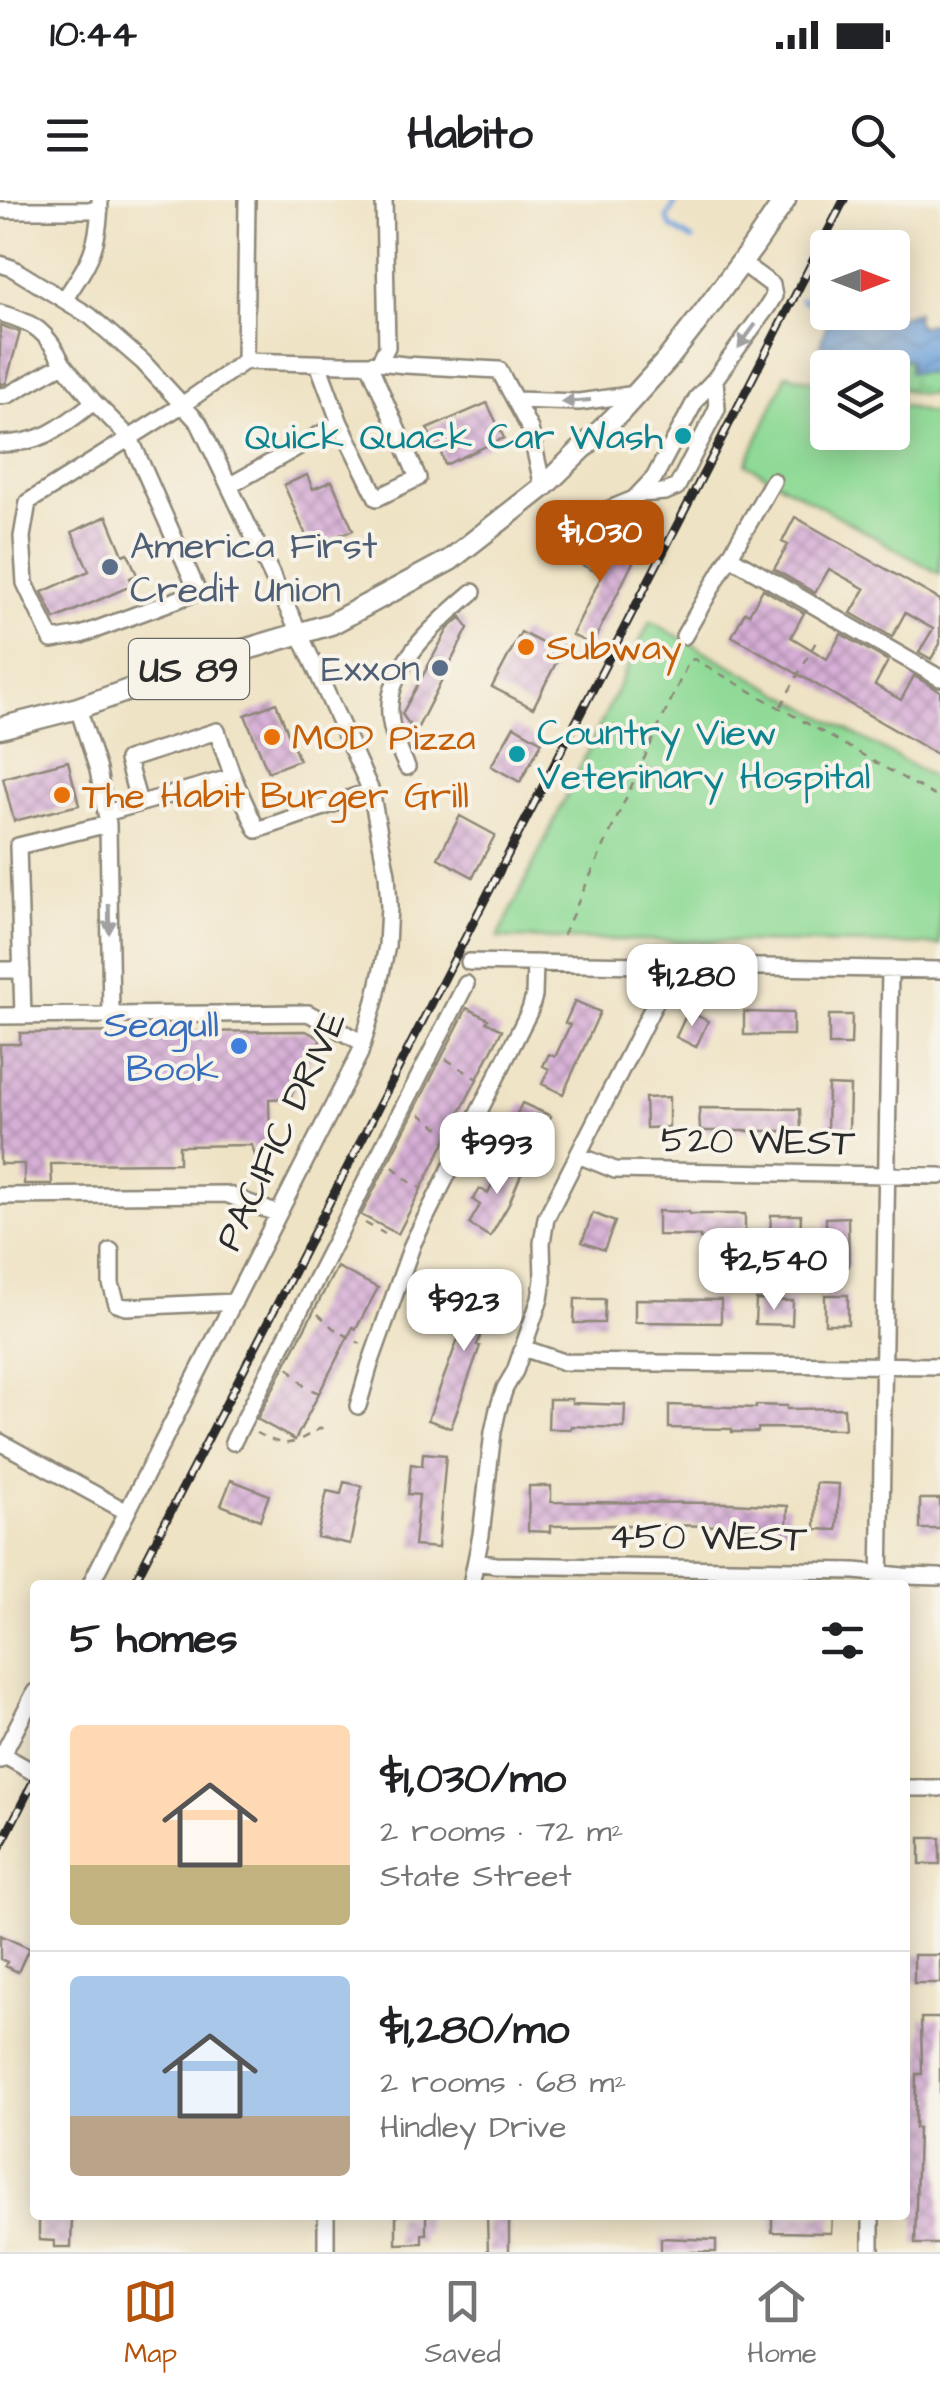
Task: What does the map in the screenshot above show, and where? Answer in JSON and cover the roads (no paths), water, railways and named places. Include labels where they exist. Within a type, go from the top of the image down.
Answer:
[{"type":"main road","name":"US 89","points":[[0,728],[78,708],[228,655],[331,624],[450,560],[543,487],[636,394],[742,263],[776,206]]},
{"type":"street","points":[[246,362],[247,200]]},
{"type":"street","points":[[374,363],[387,347],[384,200]]},
{"type":"street","points":[[0,210],[100,205],[96,245],[64,300]]},
{"type":"street","points":[[572,520],[600,513],[640,494],[654,478],[697,398],[752,332],[774,296],[772,285],[742,263]]},
{"type":"street","name":"PACIFIC DRIVE","points":[[0,264],[90,316],[144,362],[199,423],[372,791],[387,874],[387,946],[363,1044],[93,1580]]},
{"type":"street","points":[[0,313],[27,321],[52,341],[64,364],[94,402],[130,438],[198,592],[82,636],[52,640],[25,583],[22,537],[28,502],[130,438],[182,405],[246,362],[374,363],[499,370],[530,429],[543,487]]},
{"type":"street","points":[[318,364],[340,424],[378,498],[418,478],[374,363]]},
{"type":"street","points":[[0,396],[8,396],[64,364]]},
{"type":"street","points":[[640,494],[676,487],[716,409],[715,380]]},
{"type":"street","points":[[516,400],[578,402],[636,394]]},
{"type":"street","points":[[0,444],[24,444],[57,430],[94,402]]},
{"type":"street","points":[[229,486],[340,424]]},
{"type":"street","points":[[684,636],[772,481]]},
{"type":"street","points":[[730,557],[940,678]]},
{"type":"street","points":[[407,767],[392,728],[390,693],[423,638],[473,592]]},
{"type":"street","points":[[78,708],[98,770],[107,818],[111,1015]]},
{"type":"street","points":[[139,803],[127,760],[217,731],[256,830],[372,791]]},
{"type":"street","points":[[23,1016],[18,846],[107,818],[139,803],[233,777]]},
{"type":"street","points":[[469,962],[940,970]]},
{"type":"street","points":[[358,1406],[413,1243],[530,1010],[536,963]]},
{"type":"street","points":[[472,1580],[498,1409],[540,1299],[546,1218],[656,1001],[657,965]]},
{"type":"street","points":[[880,1579],[890,969]]},
{"type":"street","points":[[0,970],[22,970]]},
{"type":"street","points":[[233,1442],[466,984]]},
{"type":"street","points":[[0,1016],[308,1012],[363,1044]]},
{"type":"street","name":"520 WEST","points":[[578,1155],[614,1170],[940,1176]]},
{"type":"street","points":[[0,1196],[226,1194],[278,1214]]},
{"type":"street","points":[[112,1252],[112,1284],[117,1304],[126,1307],[234,1302]]},
{"type":"street","points":[[524,1348],[564,1362],[940,1366]]},
{"type":"street","points":[[0,1442],[127,1512]]},
{"type":"street","name":"450 WEST","points":[[476,1562],[855,1571],[880,1579],[940,1576]]},
{"type":"street","points":[[30,1702],[1,1758],[30,1771]]},
{"type":"street","points":[[910,1788],[940,1788]]},
{"type":"street","points":[[326,2220],[326,2252]]},
{"type":"street","points":[[870,2252],[871,2220]]},
{"type":"water","points":[[917,312],[919,327],[932,323],[940,350],[940,370],[910,372],[910,350],[830,350],[820,345],[825,330],[910,330],[910,314]]},
{"type":"waterway","points":[[677,200],[667,218],[672,228],[692,240]]},
{"type":"waterway","points":[[801,299],[810,304]]},
{"type":"railway","points":[[136,1580],[844,200]]},
{"type":"railway","points":[[0,1847],[30,1788]]},
{"type":"place","name":"Quick Quack Car Wash","points":[[683,436]]},
{"type":"place","name":"America First Credit Union","points":[[110,567]]},
{"type":"place","name":"Subway","points":[[526,647]]},
{"type":"place","name":"Exxon","points":[[440,668]]},
{"type":"place","name":"MOD Pizza","points":[[272,737]]},
{"type":"place","name":"Country View Veterinary Hospital","points":[[517,754]]},
{"type":"place","name":"The Habit Burger Grill","points":[[62,795]]},
{"type":"place","name":"Seagull Book","points":[[239,1046]]}]
